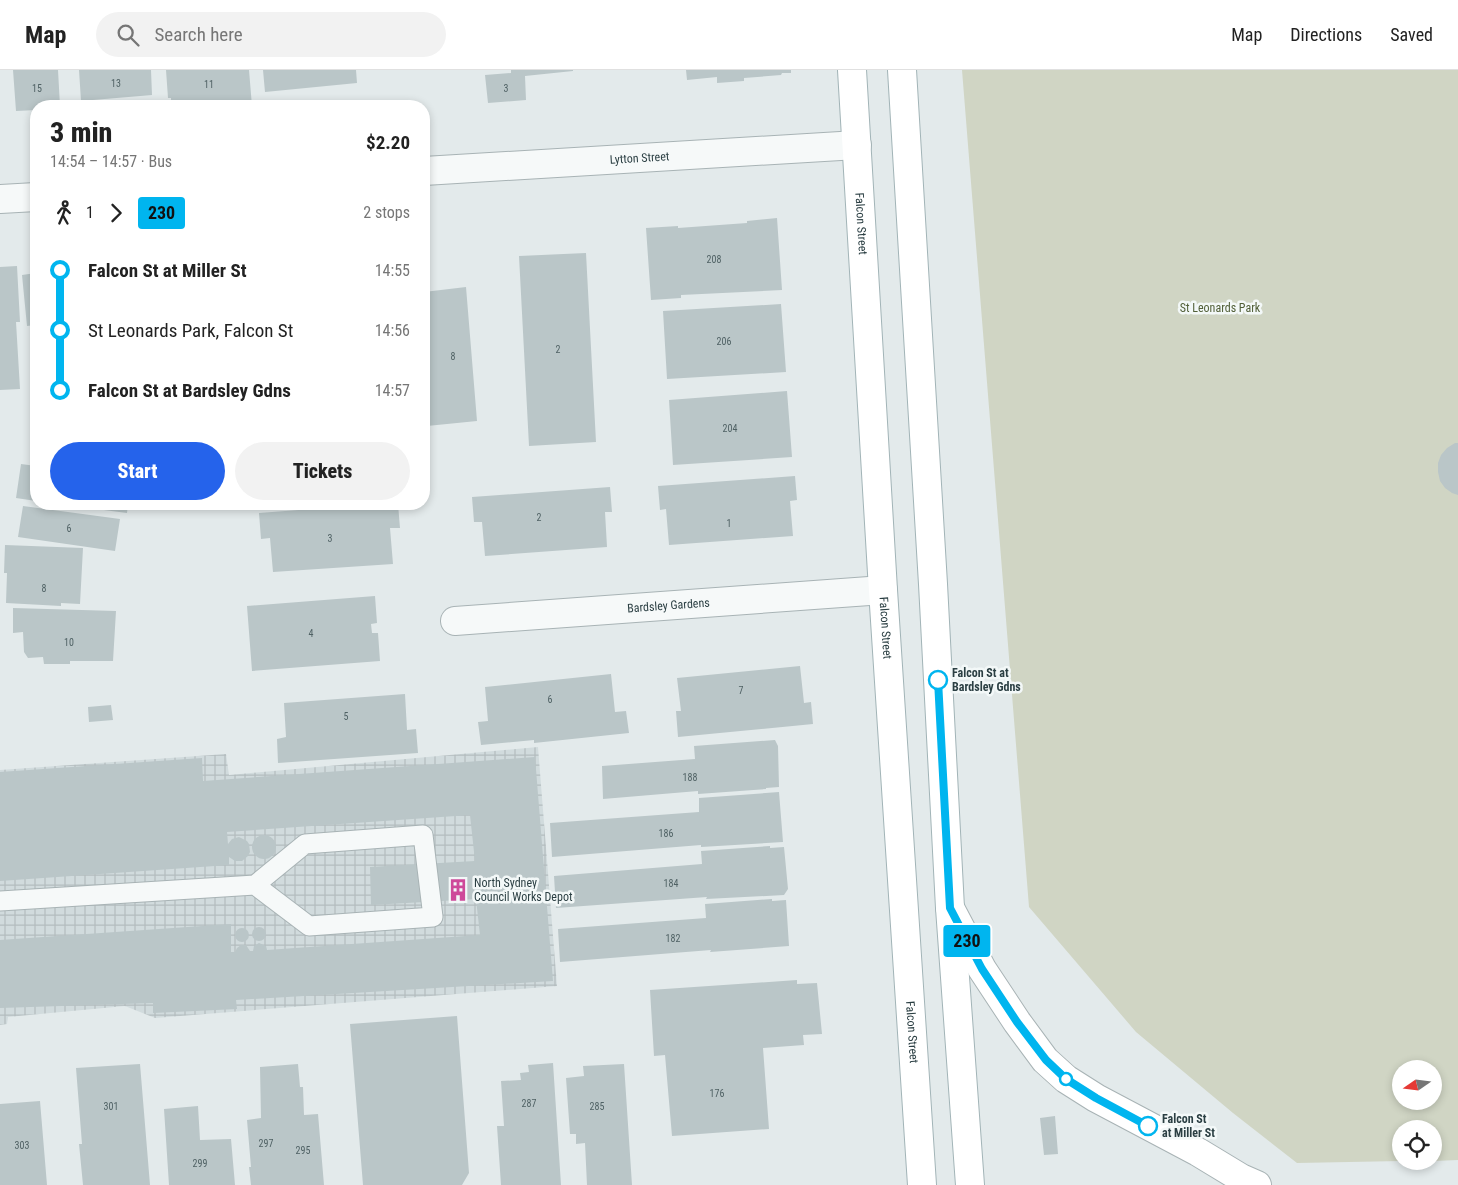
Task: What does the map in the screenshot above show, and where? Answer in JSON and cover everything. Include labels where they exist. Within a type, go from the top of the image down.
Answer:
[{"type":"main road","name":"Falcon Street","points":[[852,70],[883,590],[922,1185]]},
{"type":"main road","points":[[902,70],[932,565],[950,908],[970,1185]]},
{"type":"main road","points":[[950,908],[982,969],[1017,1022],[1046,1060],[1066,1079],[1096,1098],[1257,1185]]},
{"type":"street","name":"Lytton Street","points":[[430,171],[857,145]]},
{"type":"street","points":[[0,199],[30,197]]},
{"type":"street","name":"Bardsley Gardens","points":[[455,621],[883,590]]},
{"type":"lane","points":[[0,901],[255,885],[305,844],[423,835],[433,917],[309,926],[255,885]]},
{"type":"shaded area","name":"North Sydney Council Works Depot","points":[[538,747],[557,986],[155,1018],[125,1006],[8,1017],[7,1024],[0,1025],[0,770],[226,754],[229,775]]},
{"type":"green space","name":"St Leonards Park","points":[[962,70],[1458,70],[1458,1160],[1442,1161],[1442,1120],[1392,1120],[1392,1161],[1297,1163],[1233,1113],[1136,1032],[1029,907]]},
{"type":"building","points":[[13,70],[58,70],[60,100],[30,100],[30,110],[16,111]]},
{"type":"building","points":[[79,70],[151,70],[152,95],[81,100]]},
{"type":"building","points":[[166,70],[249,70],[252,100],[171,100],[171,98],[168,98]]},
{"type":"building","points":[[263,70],[356,70],[357,83],[265,92]]},
{"type":"building","points":[[511,70],[573,71],[525,76],[526,100],[488,103],[485,75],[511,73]]},
{"type":"building","points":[[686,70],[791,70],[791,73],[744,78],[744,81],[717,83],[717,77],[687,80]]},
{"type":"building","points":[[777,218],[782,290],[681,295],[681,298],[651,300],[646,228],[678,226],[678,228],[747,223],[747,221]]},
{"type":"building","points":[[586,253],[596,442],[529,446],[519,256]]},
{"type":"building","points":[[17,266],[20,322],[16,322],[20,389],[0,390],[0,267]]},
{"type":"building","points":[[30,274],[30,326],[27,326],[22,275]]},
{"type":"building","points":[[466,287],[477,421],[430,426],[430,291]]},
{"type":"building","points":[[781,304],[786,372],[667,379],[663,311]]},
{"type":"building","points":[[787,391],[792,457],[673,465],[669,400]]},
{"type":"building","points":[[1455,443],[1458,443],[1458,495],[1445,488],[1440,481],[1438,472],[1438,463],[1441,455]]},
{"type":"building","points":[[21,464],[30,465],[30,500],[16,498]]},
{"type":"building","points":[[795,476],[797,500],[790,501],[793,536],[669,545],[666,509],[660,510],[658,486]]},
{"type":"building","points":[[610,487],[612,512],[605,512],[607,547],[485,556],[482,522],[474,522],[472,497]]},
{"type":"building","points":[[23,506],[30,507],[30,510],[53,510],[120,519],[115,551],[18,537]]},
{"type":"building","points":[[104,510],[127,510],[127,513]]},
{"type":"building","points":[[298,510],[398,510],[400,528],[390,528],[393,564],[273,572],[270,538],[261,539],[259,513]]},
{"type":"building","points":[[5,545],[83,548],[80,604],[61,603],[61,606],[6,603],[7,573],[4,573]]},
{"type":"building","points":[[375,596],[377,623],[371,624],[372,633],[378,633],[380,661],[252,671],[247,606]]},
{"type":"building","points":[[13,608],[116,611],[113,661],[70,661],[70,664],[44,664],[43,657],[28,658],[24,652],[23,632],[13,633]]},
{"type":"building","points":[[800,666],[804,703],[811,702],[813,724],[678,737],[676,711],[681,711],[677,678]]},
{"type":"building","points":[[611,674],[615,712],[626,711],[629,733],[534,743],[534,740],[481,745],[478,722],[488,721],[485,687]]},
{"type":"building","points":[[405,694],[407,730],[416,729],[418,753],[278,763],[277,739],[286,737],[284,703]]},
{"type":"building","points":[[111,705],[113,720],[89,722],[88,707]]},
{"type":"building","points":[[775,740],[778,746],[779,787],[698,794],[698,791],[603,799],[602,766],[695,759],[694,746]]},
{"type":"building","name":"North Sydney Council Works Depot","points":[[535,757],[553,981],[236,1000],[237,1009],[153,1013],[153,1003],[0,1008],[0,940],[231,924],[231,952],[235,952],[241,945],[246,945],[250,951],[253,951],[254,946],[259,943],[266,946],[267,950],[480,935],[476,899],[371,905],[370,867],[475,861],[470,815],[227,832],[228,844],[232,839],[239,837],[247,841],[250,852],[242,861],[235,861],[229,857],[229,865],[0,881],[0,772],[202,758],[203,781]]},
{"type":"building","points":[[779,792],[783,842],[701,847],[701,845],[552,857],[550,823],[699,812],[699,798]]},
{"type":"building","points":[[264,835],[269,836],[275,842],[275,852],[269,858],[264,859],[259,858],[253,852],[252,847],[253,842],[259,836]]},
{"type":"building","points":[[770,846],[770,848],[784,847],[788,889],[784,895],[706,899],[707,897],[556,908],[554,876],[702,864],[701,851]]},
{"type":"building","points":[[772,899],[772,901],[786,900],[789,946],[560,962],[558,929],[706,918],[705,904]]},
{"type":"building","points":[[256,927],[262,927],[266,934],[262,941],[256,941],[252,937],[252,931]]},
{"type":"building","points":[[239,928],[245,928],[249,935],[245,942],[239,942],[235,938],[235,932]]},
{"type":"building","points":[[797,980],[797,984],[817,983],[822,1034],[803,1035],[804,1045],[763,1048],[769,1129],[672,1136],[665,1055],[654,1056],[650,990]]},
{"type":"building","points":[[457,1016],[469,1173],[462,1185],[363,1185],[350,1024]]},
{"type":"building","points":[[553,1063],[561,1185],[501,1185],[497,1126],[504,1126],[501,1081],[521,1080],[520,1073],[529,1072],[528,1065]]},
{"type":"building","points":[[140,1064],[150,1185],[83,1185],[79,1144],[82,1144],[76,1068]]},
{"type":"building","points":[[298,1064],[300,1087],[303,1087],[304,1115],[318,1114],[324,1185],[251,1185],[247,1120],[261,1118],[260,1067]]},
{"type":"building","points":[[624,1064],[632,1185],[587,1185],[585,1143],[576,1144],[576,1134],[570,1134],[566,1078],[584,1076],[583,1066]]},
{"type":"building","points":[[40,1101],[47,1185],[0,1185],[0,1104]]},
{"type":"building","points":[[198,1106],[200,1140],[231,1139],[235,1185],[169,1185],[164,1109]]},
{"type":"building","points":[[1055,1116],[1058,1154],[1044,1155],[1040,1118]]},
{"type":"bus line","name":"230","points":[[938,680],[950,908],[982,969],[1017,1022],[1046,1060],[1066,1079],[1096,1098],[1148,1126]]},
{"type":"place","name":"Falcon St at Bardsley Gdns","points":[[938,680]]},
{"type":"place","name":"North Sydney Council Works Depot","points":[[458,890]]},
{"type":"place","name":"Falcon St at Miller St","points":[[1148,1126]]}]
